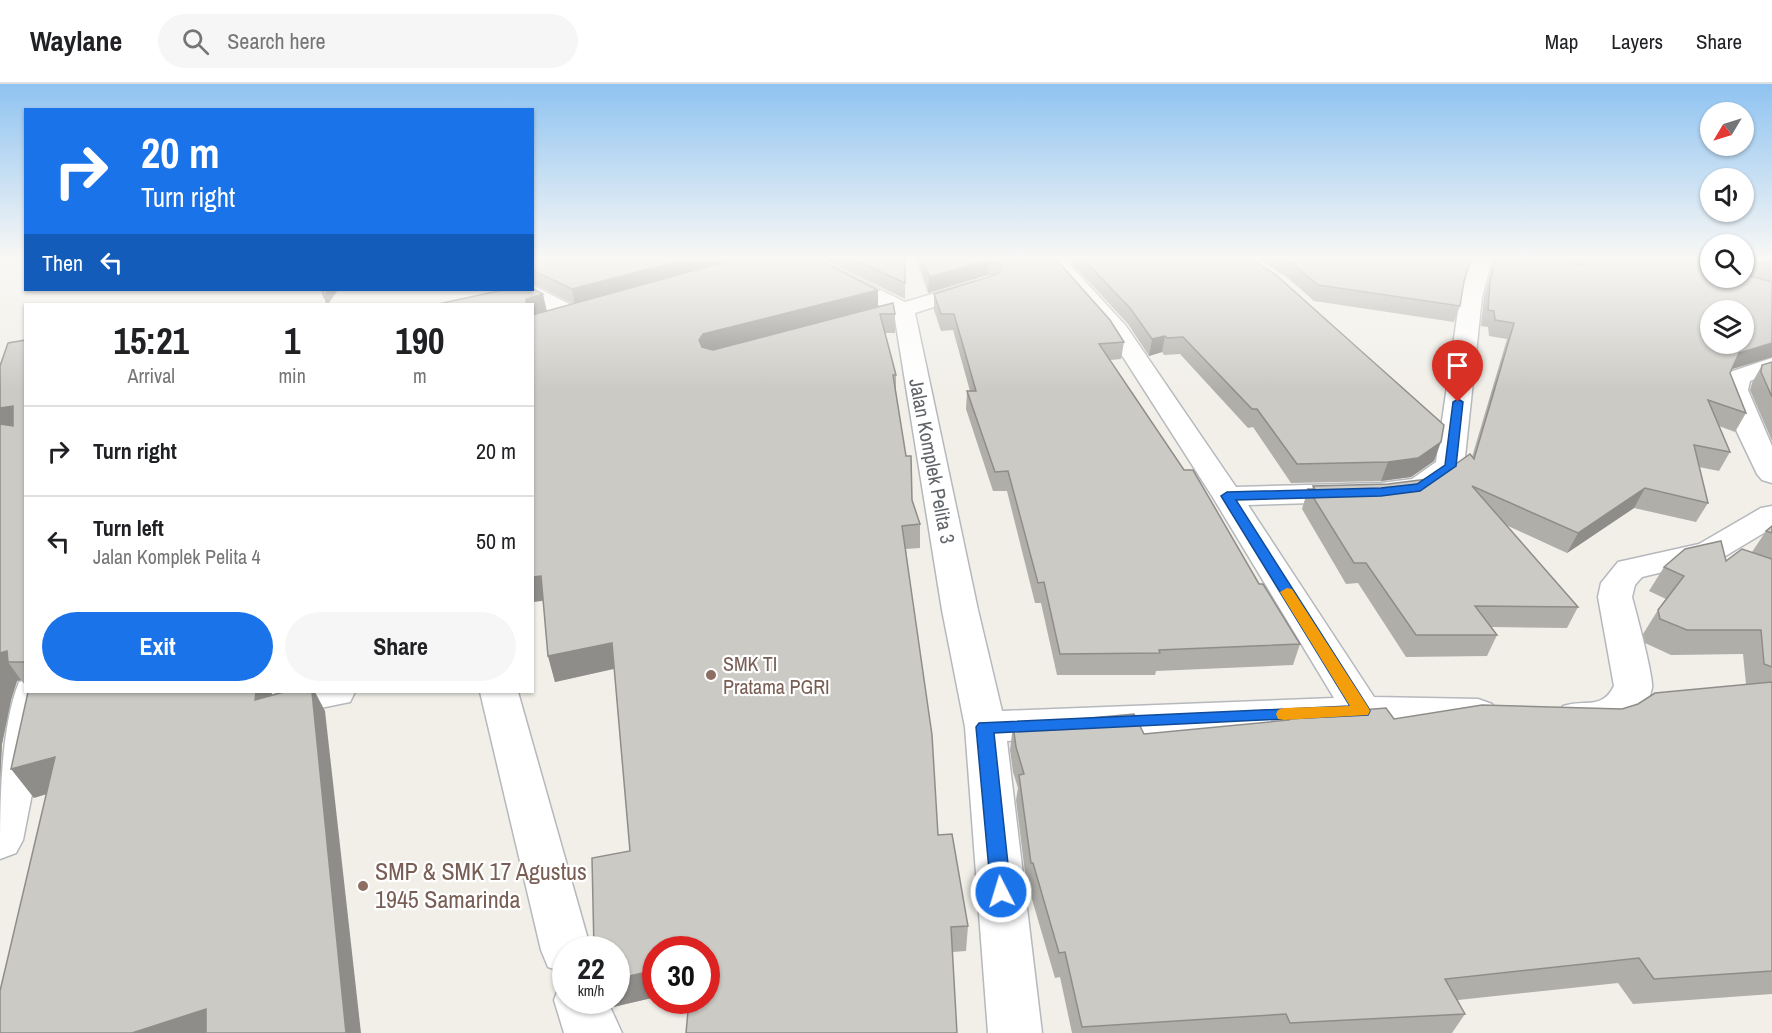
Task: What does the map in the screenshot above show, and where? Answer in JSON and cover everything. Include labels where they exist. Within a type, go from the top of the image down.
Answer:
[{"type":"street","points":[[547,301],[573,315]]},
{"type":"street","points":[[887,301],[904,310]]},
{"type":"street","points":[[859,322],[931,301]]},
{"type":"street","points":[[1092,301],[1118,331],[1227,496],[1362,711]]},
{"type":"street","points":[[1227,496],[1381,492],[1420,487],[1450,466],[1444,433],[1470,301]]},
{"type":"street","points":[[543,323],[596,308]]},
{"type":"street","name":"Jalan Komplek Pelita 3","points":[[904,310],[960,610],[985,727],[1015,1033]]},
{"type":"street","points":[[1772,365],[1738,377],[1735,390],[1751,432],[1772,474]]},
{"type":"street","points":[[985,727],[1362,711],[1606,717],[1624,706],[1633,686],[1616,597],[1618,583],[1630,569],[1726,558],[1772,515]]},
{"type":"street","points":[[0,840],[33,693]]},
{"type":"street","points":[[295,695],[322,693]]},
{"type":"street","points":[[499,693],[562,936]]},
{"type":"street","points":[[584,1014],[586,1022],[595,1033]]},
{"type":"building","points":[[451,301],[526,301],[526,303],[443,303]]},
{"type":"building","points":[[582,301],[833,301],[703,334],[699,340],[702,347],[713,350],[893,303],[895,314],[880,314],[896,375],[893,375],[906,456],[911,456],[912,500],[920,524],[902,526],[932,735],[938,835],[952,834],[968,926],[951,927],[957,1033],[686,1033],[688,1014],[720,1014],[720,936],[642,936],[642,973],[630,976],[630,936],[594,936],[592,858],[630,851],[612,643],[548,656],[541,576],[534,577],[534,314]]},
{"type":"building","points":[[937,301],[1093,301],[1110,320],[1124,342],[1099,344],[1184,470],[1193,470],[1259,584],[1263,584],[1300,644],[1159,650],[1160,653],[1060,654],[1044,582],[1038,583],[1008,471],[995,472],[967,391],[976,391],[954,314],[941,314]]},
{"type":"building","points":[[1124,301],[1305,301],[1444,425],[1441,442],[1418,458],[1388,462],[1297,464],[1257,409],[1252,409],[1183,337],[1167,338],[1165,336],[1152,339]]},
{"type":"building","points":[[1428,301],[1461,301],[1460,306]]},
{"type":"building","points":[[1489,301],[1700,301],[1700,354],[1739,354],[1730,373],[1746,413],[1708,400],[1730,452],[1694,445],[1708,503],[1645,488],[1578,533],[1472,486],[1578,607],[1475,606],[1497,635],[1416,635],[1366,563],[1354,563],[1308,489],[1315,489],[1313,486],[1388,484],[1428,479],[1440,475],[1470,454],[1474,459],[1514,323],[1495,320],[1494,311],[1488,310]]},
{"type":"building","points":[[1754,301],[1772,301],[1772,343],[1754,348]]},
{"type":"building","points":[[24,340],[24,662],[8,662],[7,651],[0,653],[0,424],[13,426],[13,406],[0,408],[0,366],[8,343]]},
{"type":"building","points":[[1772,362],[1772,397],[1761,372],[1762,365]]},
{"type":"building","points":[[1721,541],[1726,561],[1742,549],[1772,559],[1772,667],[1764,664],[1761,630],[1687,630],[1660,619],[1658,610],[1684,576],[1664,567],[1685,549]]},
{"type":"building","points":[[1772,682],[1772,971],[1654,979],[1639,958],[1445,979],[1465,1014],[1290,1023],[1286,1014],[1082,1027],[1065,952],[1059,953],[1033,863],[1031,863],[1019,775],[1024,774],[1016,747],[1013,725],[1134,714],[1144,734],[1289,720],[1286,716],[1386,708],[1394,719],[1482,705],[1622,709],[1638,704],[1655,693]]},
{"type":"building","points":[[28,693],[256,693],[255,700],[280,693],[312,693],[346,1033],[206,1033],[206,1009],[132,1033],[0,1033],[0,991],[55,757],[11,769]]},
{"type":"slow traffic","points":[[1284,714],[1362,711],[1287,592]]},
{"type":"place","name":"SMK TI Pratama PGRI","points":[[711,675]]},
{"type":"place","name":"SMP & SMK 17 Agustus 1945 Samarinda","points":[[363,886]]},
{"type":"route","points":[[1001,892],[985,727],[1362,711],[1227,496],[1381,492],[1420,487],[1450,466],[1458,402]]}]
